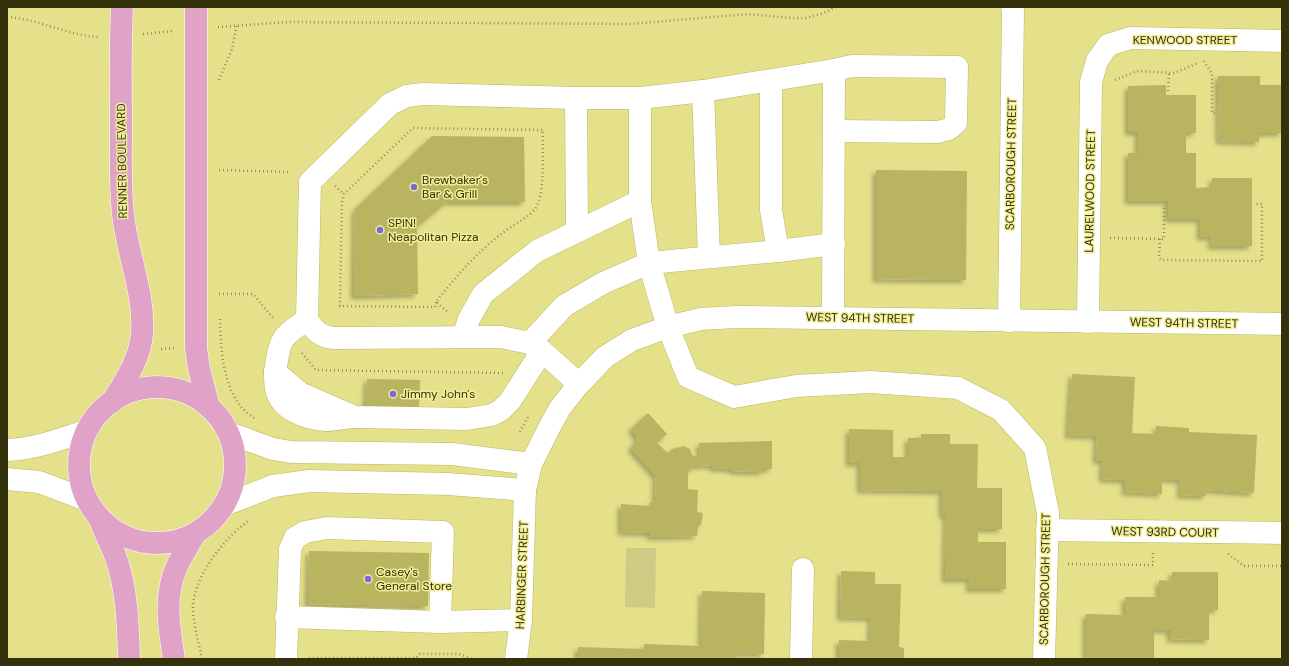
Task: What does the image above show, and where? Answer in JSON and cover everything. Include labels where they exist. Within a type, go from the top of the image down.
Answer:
[{"type":"main road","name":"RENNER BOULEVARD","points":[[112,402],[127,379],[139,353],[142,327],[140,299],[126,238],[122,204],[122,7]]},
{"type":"main road","points":[[196,7],[196,348],[200,376],[209,407]]},
{"type":"main road","points":[[92,508],[111,528],[127,537],[144,542],[163,543],[179,540],[194,534],[208,524],[220,512],[228,498],[234,482],[236,466],[234,449],[229,434],[220,419],[209,407],[196,397],[180,391],[164,388],[145,388],[128,393],[112,402],[98,415],[88,430],[81,447],[79,465],[81,483],[92,508],[116,557],[125,598],[129,659]]},
{"type":"main road","points":[[174,659],[168,619],[170,592],[177,565],[194,534]]},
{"type":"street","name":"SCARBOROUGH STREET","points":[[1010,321],[1012,7]]},
{"type":"street","name":"KENWOOD STREET","points":[[1097,61],[1108,44],[1130,38],[1282,41]]},
{"type":"street","name":"LAURELWOOD STREET","points":[[1088,322],[1091,82],[1097,61]]},
{"type":"street","points":[[579,384],[536,347],[501,337],[333,338],[324,336],[313,329],[307,320],[310,182],[390,104],[406,96],[423,94],[640,98],[771,81],[852,66],[957,67],[956,123],[949,129],[938,132],[834,131]]},
{"type":"street","points":[[833,317],[834,70]]},
{"type":"street","points":[[771,81],[771,210],[778,251]]},
{"type":"street","points":[[703,91],[709,256]]},
{"type":"street","points":[[576,98],[577,231]]},
{"type":"street","name":"SCARBOROUGH STREET","points":[[640,98],[640,200],[649,263],[668,327],[688,377],[734,396],[796,386],[871,382],[958,388],[1001,410],[1035,448],[1048,513],[1044,659]]},
{"type":"street","points":[[463,337],[469,319],[483,294],[537,250],[640,200]]},
{"type":"street","points":[[307,320],[291,330],[282,338],[275,372],[300,393],[355,417],[467,419],[492,415],[501,410],[510,401],[536,347],[564,306],[603,283],[649,263],[709,256],[778,251],[834,244]]},
{"type":"street","name":"WEST 94TH STREET","points":[[525,490],[531,464],[560,408],[579,384],[606,357],[632,340],[668,327],[701,319],[736,317],[833,317],[1010,321],[1282,324]]},
{"type":"street","points":[[7,450],[26,449],[88,430]]},
{"type":"street","points":[[229,434],[273,449],[291,452],[452,454],[531,464]]},
{"type":"street","points":[[7,479],[39,482],[92,508]]},
{"type":"street","points":[[224,505],[273,486],[298,482],[448,484],[525,490]]},
{"type":"street","name":"HARBINGER STREET","points":[[516,659],[521,620],[525,490]]},
{"type":"street","points":[[294,658],[286,617],[290,549],[295,538],[305,532],[335,528],[443,532],[440,622]]},
{"type":"street","name":"WEST 93RD COURT","points":[[1047,530],[1282,533]]},
{"type":"street","points":[[802,659],[803,569]]},
{"type":"street","points":[[286,617],[440,622],[521,620]]},
{"type":"path","points":[[219,27],[288,22],[630,24],[748,14],[806,18],[821,14],[836,7]]},
{"type":"path","points":[[7,17],[28,20],[87,37],[106,38]]},
{"type":"path","points":[[218,87],[233,44],[237,25]]},
{"type":"path","points":[[144,34],[160,33]]},
{"type":"path","points":[[1113,81],[1137,71],[1174,73],[1210,58]]},
{"type":"path","points":[[1204,60],[1212,74],[1212,113],[1216,113]]},
{"type":"path","points":[[1168,91],[1169,73]]},
{"type":"path","points":[[413,128],[542,130],[542,192],[534,212],[494,239],[473,258],[456,276],[436,302],[435,307],[340,306],[342,202],[344,194],[413,128]]},
{"type":"path","points":[[219,163],[219,170],[319,173],[344,194]]},
{"type":"path","points":[[1160,239],[1159,257],[1161,260],[1262,261],[1262,204],[1255,204]]},
{"type":"path","points":[[1110,232],[1110,238],[1164,239],[1164,205]]},
{"type":"path","points":[[219,294],[219,301]]},
{"type":"path","points":[[436,302],[452,315]]},
{"type":"path","points":[[220,316],[221,346],[224,369],[230,388],[242,408],[258,421]]},
{"type":"path","points":[[157,349],[176,348]]},
{"type":"path","points":[[202,659],[193,611],[194,600],[199,584],[207,567],[224,542],[254,518]]},
{"type":"path","points":[[1046,564],[1153,565],[1153,545]]},
{"type":"path","points":[[1227,554],[1244,566],[1282,566]]},
{"type":"path","points":[[294,658],[416,658],[420,654],[459,654],[473,659]]},
{"type":"shaded area","points":[[626,548],[656,548],[655,608],[625,607]]},
{"type":"building","points":[[1218,76],[1260,76],[1260,85],[1281,85],[1282,133],[1260,133],[1259,142],[1219,141]]},
{"type":"building","points":[[1166,85],[1166,95],[1196,95],[1196,133],[1186,133],[1186,153],[1196,153],[1196,188],[1212,187],[1212,178],[1252,178],[1252,246],[1211,246],[1212,237],[1200,237],[1200,219],[1168,219],[1168,201],[1128,201],[1128,153],[1138,153],[1138,132],[1128,132],[1128,86]]},
{"type":"building","points":[[432,136],[524,137],[525,202],[447,202],[417,227],[418,294],[354,296],[355,209]]},
{"type":"building","points":[[876,170],[967,171],[966,280],[876,279]]},
{"type":"building","points":[[1072,374],[1135,377],[1132,433],[1156,434],[1156,426],[1189,428],[1189,432],[1257,435],[1254,493],[1206,490],[1206,496],[1180,495],[1181,480],[1162,479],[1162,494],[1125,492],[1125,480],[1102,479],[1103,461],[1096,460],[1097,436],[1068,435]]},
{"type":"building","name":"Jimmy John's","points":[[367,379],[420,380],[419,409],[366,408]]},
{"type":"building","points":[[648,413],[667,434],[657,443],[668,453],[672,449],[684,446],[690,449],[693,456],[700,456],[699,443],[772,441],[772,469],[763,469],[763,472],[733,471],[732,469],[713,468],[712,465],[694,466],[688,472],[688,489],[698,490],[697,512],[703,513],[701,525],[698,526],[697,536],[651,537],[650,533],[621,532],[621,504],[650,506],[650,502],[655,501],[656,476],[631,448],[638,438],[631,429]]},
{"type":"building","points":[[849,429],[893,430],[893,457],[908,457],[908,438],[921,438],[921,434],[950,434],[950,444],[978,444],[977,488],[1002,488],[1002,529],[978,529],[978,542],[1006,542],[1006,589],[969,589],[970,579],[945,579],[946,515],[942,515],[942,491],[860,490],[860,463],[849,463]]},
{"type":"building","name":"Casey's General Store","points":[[309,551],[429,553],[428,606],[308,604]]},
{"type":"building","points":[[841,571],[875,572],[875,584],[901,584],[899,647],[904,648],[904,659],[839,659],[839,640],[870,641],[871,618],[840,617]]},
{"type":"building","points":[[1172,572],[1218,572],[1218,610],[1209,610],[1209,640],[1170,639],[1170,630],[1154,630],[1154,659],[1086,659],[1086,614],[1125,615],[1125,597],[1159,597],[1159,580],[1172,581]]},
{"type":"building","points":[[702,591],[765,593],[764,654],[736,653],[736,659],[578,659],[578,647],[644,649],[644,644],[701,646]]},
{"type":"place","name":"Brewbaker's Bar & Grill","points":[[414,187]]},
{"type":"place","name":"SPIN! Neapolitan Pizza","points":[[380,230]]},
{"type":"place","name":"Jimmy John's","points":[[393,394]]},
{"type":"place","name":"Casey's General Store","points":[[368,579]]}]
